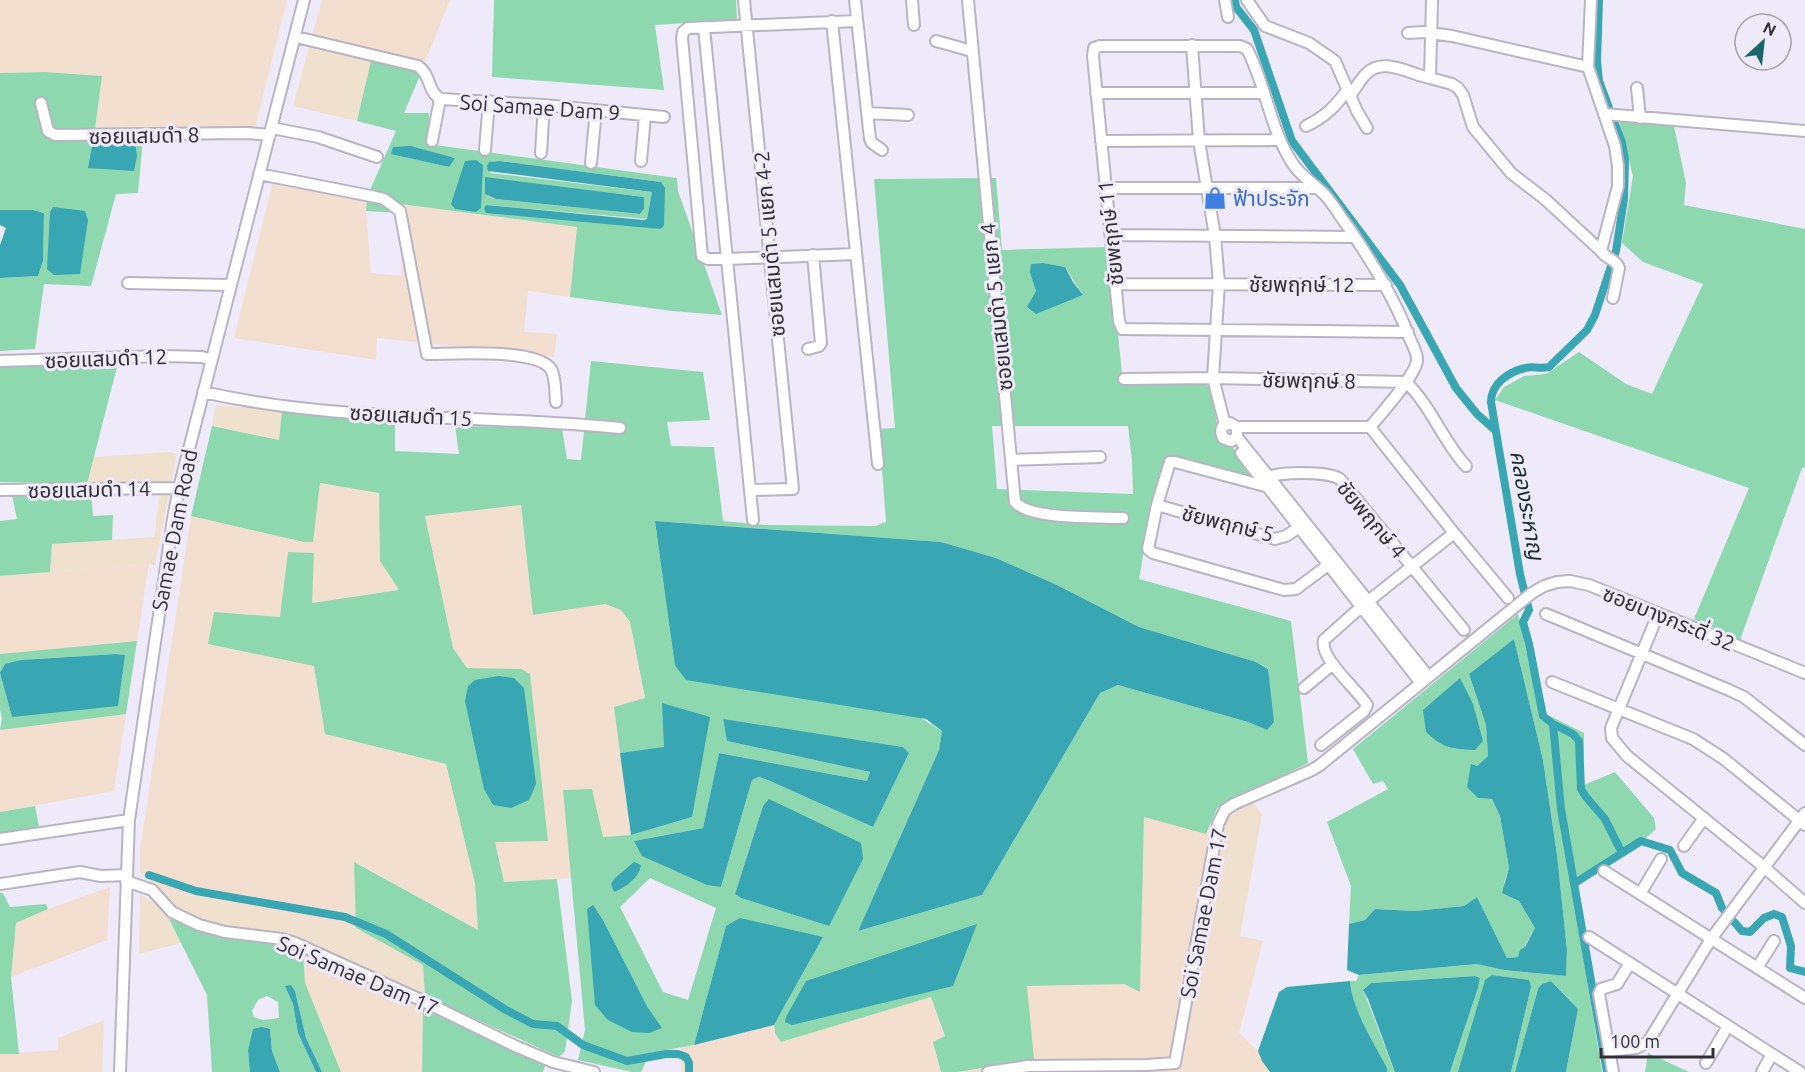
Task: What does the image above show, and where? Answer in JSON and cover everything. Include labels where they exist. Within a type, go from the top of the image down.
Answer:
[{"type":"street","name":"Samae Dam Road","points":[[120,1072],[129,820],[179,488],[304,0]]},
{"type":"street","name":"ซอยแสมดำ 5 แยก 4-2","points":[[744,0],[793,489],[750,490]]},
{"type":"street","points":[[855,0],[870,139],[882,150]]},
{"type":"street","points":[[912,0],[914,25]]},
{"type":"street","name":"ซอยแสมดำ 5 แยก 4","points":[[968,0],[1016,502],[1025,510],[1040,514],[1123,518]]},
{"type":"street","points":[[1225,0],[1228,17]]},
{"type":"street","points":[[1247,0],[1265,26],[1309,43],[1335,61],[1367,128]]},
{"type":"street","points":[[1430,78],[1432,0]]},
{"type":"street","points":[[1591,0],[1588,67],[1609,114],[1618,166],[1607,256]]},
{"type":"street","points":[[832,21],[878,464]]},
{"type":"street","points":[[856,254],[704,258],[701,253],[682,38],[685,29],[857,21]]},
{"type":"street","points":[[704,28],[753,520]]},
{"type":"street","points":[[1408,33],[1452,36],[1588,67]]},
{"type":"street","name":"Soi Samae Dam 9","points":[[296,37],[418,66],[426,72],[434,93],[440,99],[544,105],[664,117]]},
{"type":"street","points":[[936,41],[972,51]]},
{"type":"street","points":[[1225,425],[1212,378],[1219,284],[1215,236],[1199,141],[1192,45],[1239,46],[1245,47],[1249,52],[1280,140],[1295,166],[1330,202],[1386,285],[1408,332],[1417,361],[1406,382],[1370,427],[1235,435],[1225,440],[1221,435],[1221,429],[1230,423],[1235,435],[1264,481],[1298,528],[1316,543],[1328,565],[1347,582]]},
{"type":"street","name":"ชัยพฤกษ์ 11","points":[[1192,45],[1096,46],[1093,51],[1096,93],[1119,326],[1122,329],[1216,331]]},
{"type":"street","points":[[1306,126],[1331,111],[1373,68],[1394,67],[1452,84],[1463,95],[1473,127],[1511,173],[1546,200],[1619,268],[1613,298]]},
{"type":"street","points":[[1637,88],[1640,118]]},
{"type":"street","points":[[1096,93],[1264,93]]},
{"type":"street","points":[[432,141],[440,99]]},
{"type":"street","points":[[485,150],[489,101]]},
{"type":"street","name":"ซอยแสมดำ 8","points":[[41,103],[48,131],[55,135],[271,131],[318,137],[345,144],[377,157]]},
{"type":"street","points":[[540,153],[544,105]]},
{"type":"street","points":[[591,163],[596,110]]},
{"type":"street","points":[[867,113],[908,115]]},
{"type":"street","points":[[1609,114],[1805,131]]},
{"type":"street","points":[[641,161],[645,115]]},
{"type":"street","points":[[1101,141],[1280,140]]},
{"type":"street","points":[[259,174],[375,197],[400,211],[427,354],[464,352],[502,354],[541,362],[553,372],[556,402]]},
{"type":"street","points":[[1106,188],[1316,188]]},
{"type":"street","points":[[1111,236],[1354,237]]},
{"type":"street","points":[[808,350],[819,346],[821,342],[813,255]]},
{"type":"street","points":[[128,283],[230,285]]},
{"type":"street","name":"ชัยพฤกษ์ 12","points":[[1115,284],[1386,285]]},
{"type":"street","points":[[1216,331],[1408,332]]},
{"type":"street","name":"ซอยแสมดำ 12","points":[[0,361],[165,356],[202,357],[212,360]]},
{"type":"street","name":"ชัยพฤกษ์ 8","points":[[1124,379],[1212,378],[1406,382]]},
{"type":"street","points":[[1406,382],[1420,398],[1450,448],[1466,466]]},
{"type":"street","name":"ซอยแสมดำ 15","points":[[203,392],[318,411],[557,422],[620,428]]},
{"type":"street","points":[[1370,427],[1508,598]]},
{"type":"street","points":[[1011,460],[1100,457]]},
{"type":"street","points":[[1328,565],[1296,589],[1284,591],[1153,553],[1147,546],[1168,465],[1172,461],[1264,481],[1424,679]]},
{"type":"street","name":"ชัยพฤกษ์ 4","points":[[1264,481],[1285,474],[1336,476],[1412,566]]},
{"type":"street","name":"ซอยแสมดำ 14","points":[[0,490],[179,488]]},
{"type":"street","name":"ชัยพฤกษ์ 5","points":[[1157,505],[1275,539],[1286,536],[1298,528]]},
{"type":"street","points":[[1321,745],[1364,711],[1367,705],[1333,664],[1324,650],[1324,640],[1364,604],[1454,533]]},
{"type":"street","points":[[1412,566],[1464,630]]},
{"type":"street","name":"ซอยบางกระดี่ 32","points":[[1532,593],[1557,582],[1570,581],[1589,585],[1805,673]]},
{"type":"street","name":"Soi Samae Dam 17","points":[[988,1072],[1028,1066],[1175,1063],[1216,836],[1221,816],[1225,810],[1312,770],[1532,593]]},
{"type":"street","points":[[1546,614],[1744,697],[1805,745]]},
{"type":"street","points":[[1654,624],[1611,732],[1618,747],[1805,903]]},
{"type":"street","points":[[1304,687],[1333,664]]},
{"type":"street","points":[[1552,682],[1693,739],[1803,819],[1711,939],[1648,1042],[1636,1048],[1610,1051]]},
{"type":"street","points":[[1684,846],[1704,818]]},
{"type":"street","points":[[0,839],[129,820]]},
{"type":"street","points":[[1640,894],[1661,860]]},
{"type":"street","points":[[1604,871],[1805,999]]},
{"type":"street","points":[[0,884],[80,872],[126,878]]},
{"type":"street","name":"Soi Samae Dam 17","points":[[126,878],[152,890],[172,912],[199,925],[225,932],[282,939],[295,943],[421,1000],[515,1046],[553,1062],[594,1072]]},
{"type":"street","points":[[1589,937],[1800,1072]]},
{"type":"street","points":[[1757,968],[1774,941]]},
{"type":"street","points":[[1613,1072],[1599,994],[1605,986],[1617,984],[1630,963]]},
{"type":"street","points":[[1706,1063],[1728,1026]]},
{"type":"street","points":[[1762,1072],[1773,1054]]},
{"type":"shaded area","points":[[0,0],[287,0],[255,128],[95,130],[102,76],[45,72],[0,73]]},
{"type":"shaded area","points":[[322,0],[450,0],[425,62],[312,36]]},
{"type":"shaded area","points":[[310,44],[372,60],[357,121],[293,106]]},
{"type":"shaded area","points":[[275,174],[367,197],[371,273],[402,276],[399,204],[577,227],[570,297],[528,291],[524,332],[557,334],[554,357],[377,338],[376,360],[234,338]]},
{"type":"shaded area","points":[[216,405],[282,411],[279,440],[212,426]]},
{"type":"shaded area","points":[[170,452],[177,454],[155,565],[50,572],[52,544],[154,537],[161,484],[87,484],[93,457]]},
{"type":"shaded area","points":[[320,483],[379,492],[381,561],[399,590],[312,603],[280,617],[214,612],[314,666],[325,734],[446,764],[475,883],[478,930],[355,862],[356,928],[160,889],[140,874],[140,849],[191,516],[312,542]]},
{"type":"shaded area","points":[[521,505],[533,615],[605,604],[621,610],[630,622],[645,699],[614,707],[631,835],[603,837],[610,874],[504,882],[495,842],[467,668],[453,648],[425,516]]},
{"type":"shaded area","points":[[149,564],[137,641],[0,654],[0,576]]},
{"type":"shaded area","points":[[126,714],[114,791],[0,812],[0,730]]},
{"type":"shaded area","points":[[1247,794],[1262,815],[1240,936],[1207,930],[1233,841],[1206,834],[1217,808]]},
{"type":"shaded area","points":[[1144,817],[1233,840],[1207,929],[1263,941],[1239,1033],[1258,1051],[1270,1072],[958,1072],[993,1066],[1027,986],[1124,984],[1140,992]]},
{"type":"shaded area","points":[[110,887],[107,940],[11,977],[16,923]]},
{"type":"shaded area","points":[[160,889],[356,928],[423,965],[425,996],[423,1009],[303,952],[169,920],[181,943],[139,954],[140,894],[160,906]]},
{"type":"shaded area","points":[[303,952],[423,1009],[422,1072],[341,1072],[304,983]]},
{"type":"shaded area","points":[[931,997],[945,1037],[933,1042],[941,1072],[681,1072],[681,1048],[774,1025],[775,1033],[781,1042]]},
{"type":"shaded area","points":[[104,1020],[102,1072],[0,1072],[0,1054],[58,1050],[58,1038]]},
{"type":"green space","points":[[494,0],[736,0],[737,20],[655,25],[664,90],[492,77]]},
{"type":"green space","points":[[372,57],[411,67],[421,73],[404,113],[429,113],[428,144],[677,178],[678,191],[722,315],[672,311],[570,297],[577,227],[400,204],[400,213],[366,211],[367,197],[396,131],[357,121]],"holes":[[[406,157],[454,157],[449,167]],[[500,161],[661,182],[660,229],[485,208],[486,205],[647,219],[652,192],[490,173],[490,162]],[[485,178],[644,197],[644,209],[640,214],[496,199],[487,196]]]},
{"type":"green space","points":[[45,72],[102,76],[95,129],[144,128],[138,193],[116,194],[91,286],[44,284],[35,349],[0,351],[0,278],[38,276],[43,261],[44,213],[33,210],[0,210],[0,73]]},
{"type":"green space","points":[[1619,120],[1674,126],[1686,183],[1684,205],[1805,229],[1805,467],[1802,468],[1740,640],[1694,619],[1749,488],[1495,400],[1504,387],[1524,376],[1546,374],[1579,352],[1626,384],[1652,394],[1703,284],[1643,262],[1622,243],[1633,176]]},
{"type":"green space","points":[[996,178],[1002,250],[1109,247],[1123,383],[1209,386],[1218,433],[1227,445],[1233,448],[1255,480],[1170,457],[1144,551],[1139,579],[1291,621],[1308,763],[1217,808],[1206,834],[1144,817],[1140,992],[1124,984],[1027,986],[1034,1059],[958,1072],[941,1072],[933,1042],[945,1036],[931,997],[781,1042],[775,1033],[774,1025],[823,937],[726,926],[694,1045],[650,1053],[641,1072],[578,1060],[585,1030],[563,790],[592,789],[603,837],[631,835],[692,817],[664,748],[620,753],[614,707],[645,698],[630,622],[621,610],[605,604],[533,615],[521,505],[425,516],[453,648],[467,668],[521,669],[530,674],[548,841],[495,842],[504,882],[557,879],[572,1001],[565,1051],[559,1057],[425,996],[423,965],[356,928],[354,862],[478,930],[475,883],[446,764],[325,734],[314,666],[208,644],[214,612],[280,617],[288,552],[314,553],[312,603],[399,590],[380,561],[379,493],[320,483],[313,542],[304,542],[191,516],[212,426],[279,440],[282,411],[373,417],[374,422],[395,422],[395,451],[459,454],[455,426],[562,428],[567,459],[581,460],[591,361],[703,372],[710,420],[667,422],[671,446],[714,447],[723,521],[766,525],[875,526],[886,522],[879,429],[895,428],[874,179]],"holes":[[[1043,263],[1065,267],[1083,295],[1063,302],[1028,307],[1036,291],[1031,264]],[[992,426],[1128,426],[1133,494],[997,489]],[[655,521],[941,542],[996,558],[1057,585],[1139,627],[1256,662],[1268,668],[1270,696],[1267,730],[1248,722],[1118,685],[1100,693],[982,895],[858,931],[939,750],[942,731],[660,557]],[[723,720],[903,747],[909,753],[873,827],[770,781],[759,777],[752,780],[721,887],[634,841],[703,828],[719,753],[867,781],[870,772],[727,741]],[[763,806],[829,926],[741,898],[735,894]],[[650,878],[716,908],[688,1000],[663,992],[620,907]],[[593,906],[603,920],[648,1008],[587,909]]]},
{"type":"green space","points":[[118,363],[87,484],[0,482],[0,366]]},
{"type":"green space","points":[[91,493],[93,516],[113,515],[112,540],[52,544],[50,572],[0,576],[0,521],[17,519],[12,495]]},
{"type":"green space","points":[[1518,614],[1541,719],[1550,716],[1584,733],[1584,785],[1615,772],[1654,818],[1656,829],[1630,852],[1577,883],[1571,883],[1602,1072],[1566,1072],[1578,1009],[1551,981],[1538,989],[1515,1072],[1511,1072],[1531,987],[1528,980],[1492,975],[1458,1072],[1450,1072],[1480,978],[1474,976],[1371,983],[1363,990],[1395,1072],[1387,1072],[1355,1003],[1350,981],[1356,981],[1359,975],[1478,964],[1504,970],[1566,976],[1567,950],[1557,855],[1543,760],[1514,639],[1469,674],[1486,725],[1488,756],[1477,766],[1478,798],[1492,799],[1500,816],[1509,868],[1504,883],[1519,901],[1535,928],[1518,957],[1507,958],[1477,897],[1464,906],[1415,911],[1375,909],[1365,920],[1349,924],[1351,886],[1327,822],[1388,789],[1383,781],[1373,784],[1353,749]]},
{"type":"green space","points":[[137,641],[126,714],[0,730],[2,718],[0,710],[0,673],[0,654]],"holes":[[[116,654],[125,655],[12,717],[0,673],[21,660]]]},
{"type":"green space","points":[[35,806],[39,827],[0,833],[0,812]]},
{"type":"green space","points":[[0,893],[3,893],[10,907],[46,904],[48,909],[16,923],[11,977],[19,1054],[0,1054]]},
{"type":"green space","points":[[169,919],[303,952],[305,983],[341,1072],[322,1072],[306,1038],[295,991],[285,986],[293,1004],[298,1033],[316,1072],[280,1072],[272,1051],[270,1029],[248,1051],[250,1072],[212,1072],[207,995]],"holes":[[[267,996],[278,1002],[279,1018],[263,1020],[254,1017],[252,1011],[258,1000]]]},
{"type":"green space","points":[[423,1009],[545,1066],[543,1072],[422,1072]]},
{"type":"green space","points":[[1648,1053],[1689,1072],[1645,1072]]},
{"type":"water","points":[[93,141],[135,141],[137,156],[134,171],[88,168]]},
{"type":"water","points":[[410,146],[455,158],[449,167],[391,154],[393,147]]},
{"type":"water","points":[[476,160],[483,165],[481,208],[476,212],[455,209],[451,204],[465,161]]},
{"type":"water","points":[[500,161],[661,182],[665,188],[664,226],[660,229],[486,213],[484,208],[486,205],[647,219],[652,192],[488,171],[489,162]]},
{"type":"water","points":[[485,177],[644,197],[644,209],[640,214],[496,199],[485,194]]},
{"type":"water","points":[[53,207],[85,211],[88,220],[80,274],[54,275],[47,269],[50,212]]},
{"type":"water","points":[[0,210],[33,210],[44,213],[43,261],[38,276],[0,278],[0,245],[6,228],[0,225]]},
{"type":"water","points":[[1043,263],[1065,267],[1083,295],[1036,314],[1027,307],[1036,291],[1030,272],[1031,264]]},
{"type":"water","points":[[655,521],[941,542],[996,558],[1057,585],[1139,627],[1256,662],[1268,669],[1274,722],[1267,730],[1248,722],[1118,685],[1100,693],[982,895],[858,931],[939,750],[942,731],[926,719],[686,680],[675,665]]},
{"type":"water","points":[[1514,639],[1543,760],[1557,855],[1567,950],[1566,976],[1504,970],[1477,964],[1359,975],[1347,970],[1349,924],[1365,920],[1375,909],[1415,911],[1464,906],[1477,897],[1507,958],[1518,957],[1520,950],[1525,947],[1535,928],[1519,901],[1502,893],[1509,868],[1500,816],[1492,799],[1478,798],[1467,787],[1471,764],[1477,766],[1488,756],[1486,725],[1469,674]]},
{"type":"water","points":[[125,655],[118,706],[12,717],[0,673],[5,664],[21,660]]},
{"type":"water","points":[[499,676],[514,678],[524,688],[536,784],[529,800],[511,808],[493,805],[484,789],[465,701],[468,686],[475,680]]},
{"type":"water","points":[[1460,678],[1473,704],[1483,741],[1475,750],[1448,747],[1426,732],[1423,710]]},
{"type":"water","points":[[662,703],[710,717],[692,817],[631,835],[620,753],[664,747]]},
{"type":"water","points":[[723,719],[903,747],[909,753],[873,827],[770,781],[759,777],[752,780],[721,887],[707,885],[642,856],[634,841],[703,828],[719,753],[867,781],[870,772],[727,741]]},
{"type":"water","points":[[769,799],[861,843],[863,859],[829,926],[741,898],[735,894],[763,806]]},
{"type":"water","points":[[634,862],[641,865],[638,874],[627,885],[614,892],[611,884],[615,878]]},
{"type":"water","points":[[593,905],[648,1008],[662,1028],[649,1033],[632,1032],[608,1020],[595,1005],[587,909]]},
{"type":"water","points":[[740,918],[823,937],[774,1025],[694,1045],[726,926]]},
{"type":"water","points":[[977,924],[953,986],[792,1025],[785,1022],[806,981]]},
{"type":"water","points":[[1492,975],[1529,980],[1531,987],[1511,1072],[1458,1072],[1485,980]]},
{"type":"water","points":[[1475,976],[1480,978],[1478,988],[1450,1072],[1395,1072],[1363,990],[1371,983]]},
{"type":"water","points":[[1350,981],[1359,1014],[1387,1072],[1270,1072],[1258,1051],[1279,992],[1287,987]]},
{"type":"water","points":[[1551,981],[1578,1009],[1566,1072],[1515,1072],[1538,989],[1542,984]]},
{"type":"water","points":[[291,985],[295,991],[306,1038],[322,1072],[316,1072],[298,1033],[293,1004],[285,986]]},
{"type":"water","points":[[262,1027],[270,1029],[272,1051],[280,1072],[250,1072],[248,1051],[253,1029]]},
{"type":"waterway","points":[[1235,0],[1236,7],[1254,30],[1292,141],[1400,285],[1456,388],[1477,414],[1495,430]]},
{"type":"waterway","name":"คลองระหาญ","points":[[1599,0],[1597,61],[1599,81],[1622,143],[1625,159],[1624,199],[1616,251],[1595,315],[1587,330],[1549,367],[1525,368],[1507,376],[1497,384],[1491,402],[1520,574],[1529,610],[1523,622],[1543,716],[1553,724],[1561,809],[1607,1072]]},
{"type":"waterway","points":[[1553,724],[1573,734],[1579,741],[1581,789],[1605,819],[1622,853],[1641,841],[1670,850],[1682,873],[1716,893],[1722,908],[1742,931],[1750,932],[1764,918],[1774,914],[1782,917],[1791,946],[1790,968],[1805,972]]},
{"type":"waterway","points":[[1575,883],[1622,853]]},
{"type":"waterway","points":[[149,875],[196,891],[345,917],[386,934],[506,1010],[533,1024],[557,1026],[583,1045],[627,1061],[678,1054],[686,1057],[689,1072]]},
{"type":"place","name":"ฟ้าประจัก","points":[[1215,198]]}]
